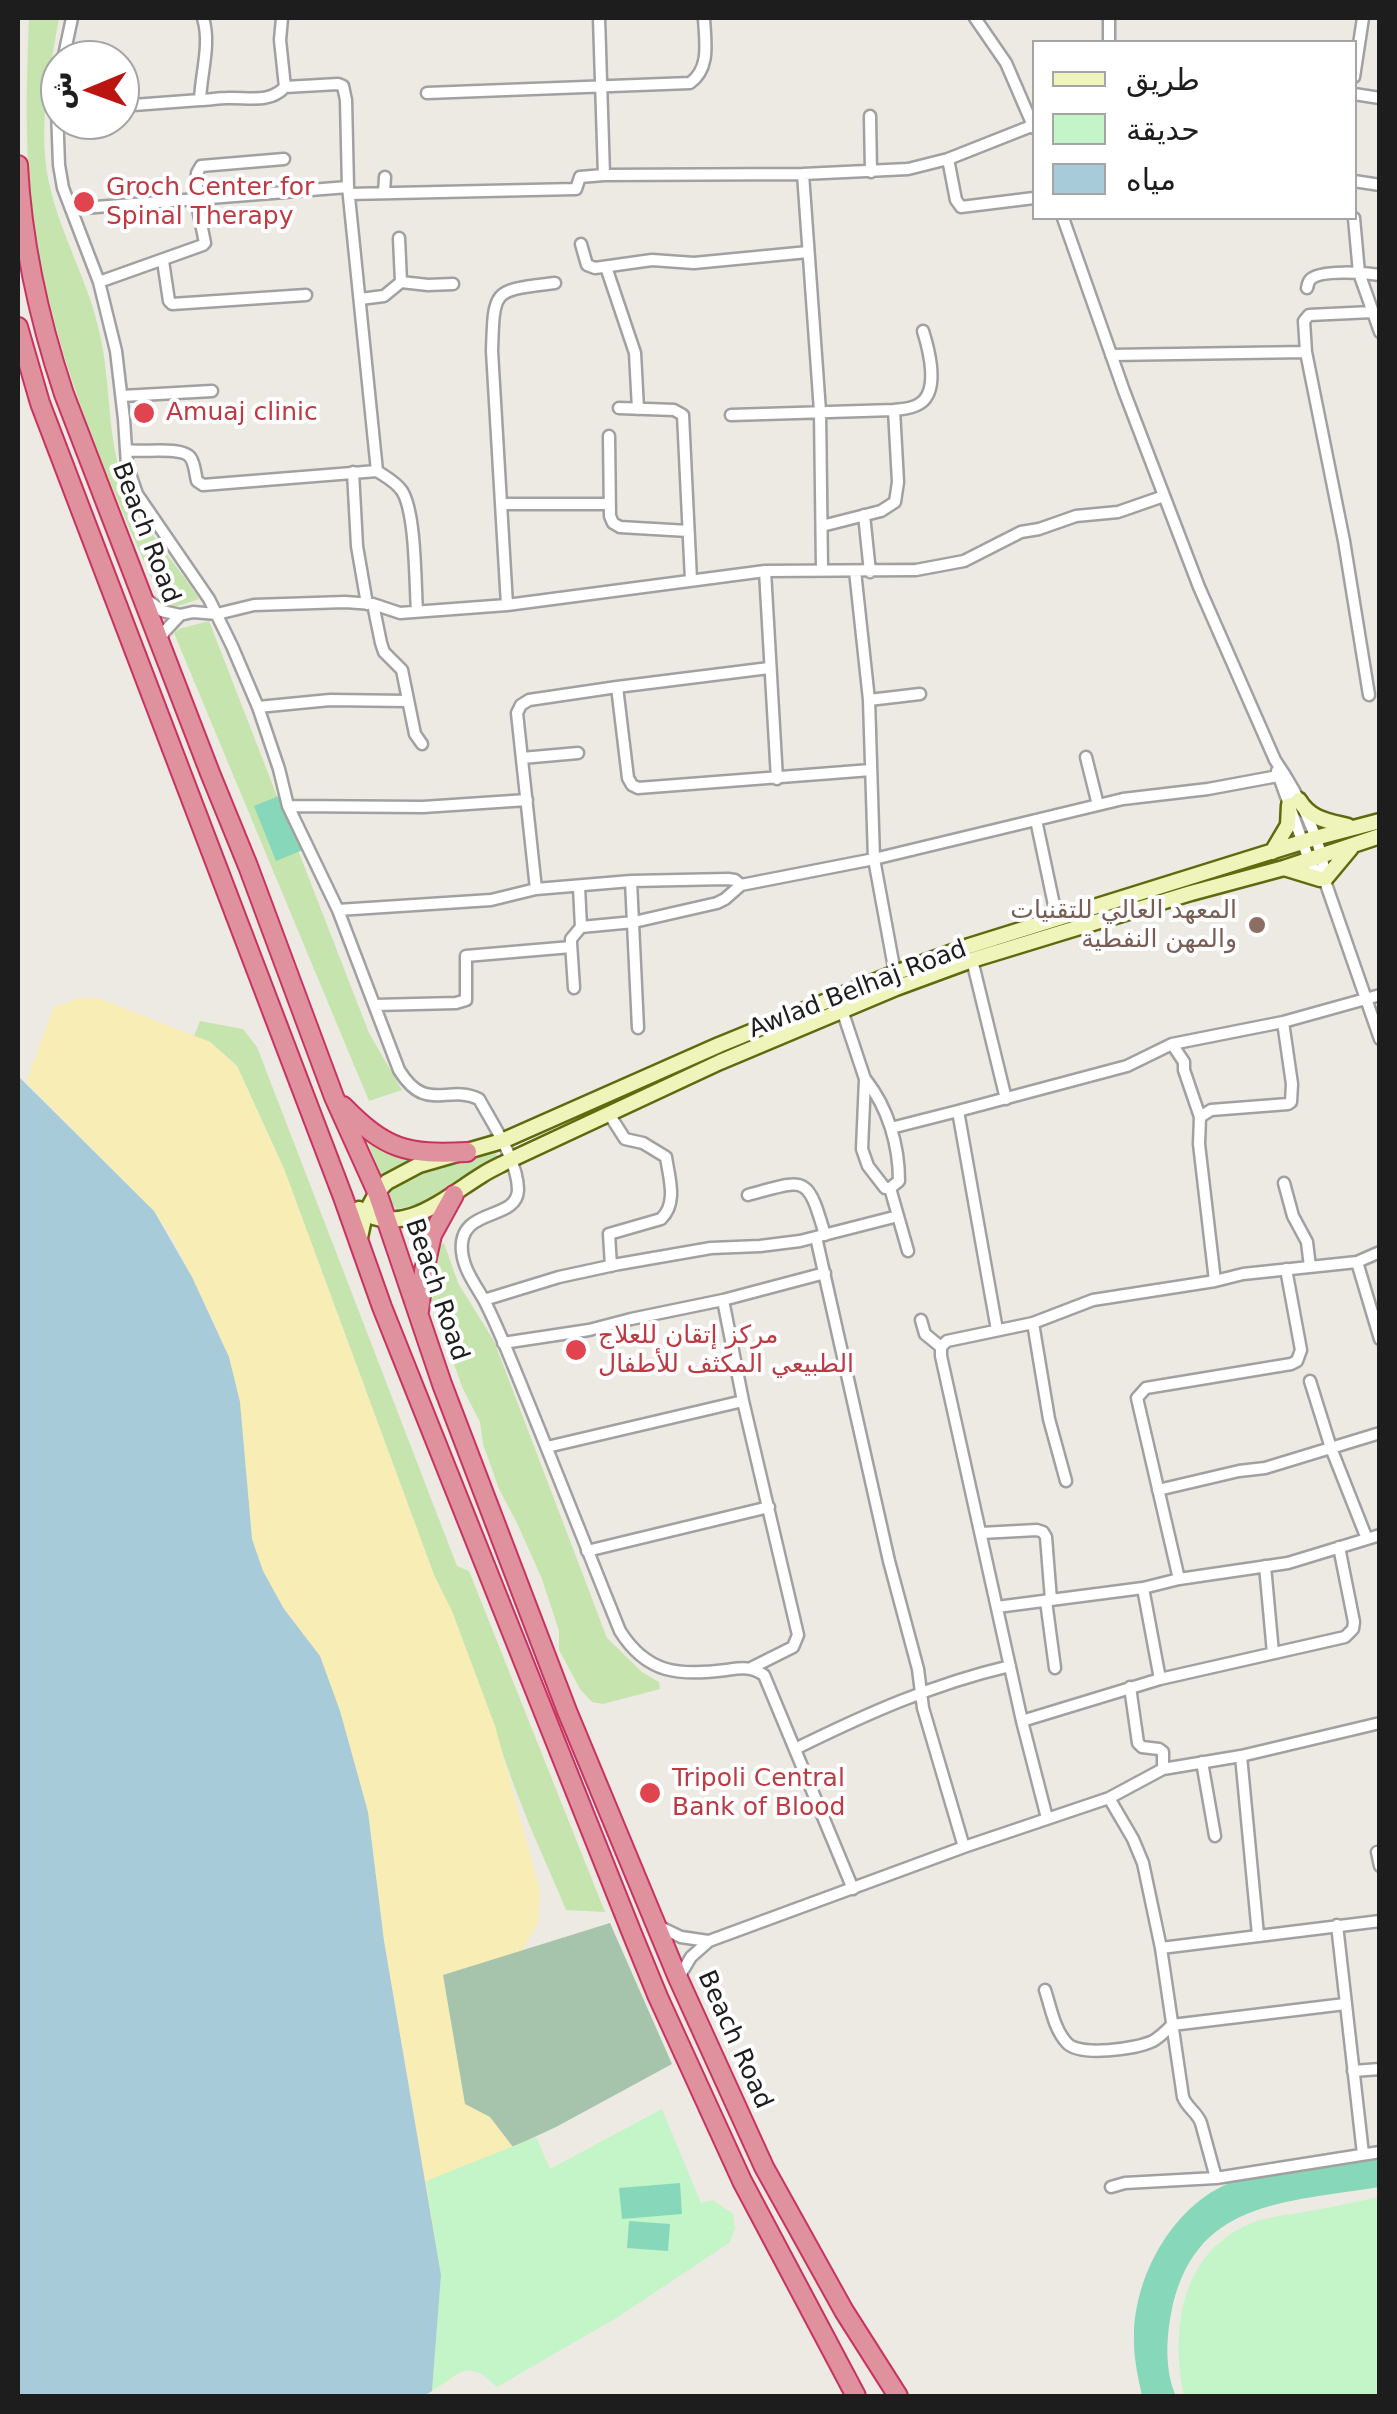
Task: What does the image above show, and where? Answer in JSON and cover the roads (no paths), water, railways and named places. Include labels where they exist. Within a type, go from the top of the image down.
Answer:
[{"type":"highway","name":"Beach Road","points":[[18,165],[27,248],[44,335],[64,394],[334,1097],[376,1192],[418,1317],[566,1711],[678,1978],[764,2167],[844,2311],[898,2396]]},
{"type":"highway","name":"Beach Road","points":[[18,327],[40,404],[410,1378],[658,1997],[742,2181],[856,2396]]},
{"type":"highway","points":[[334,1097],[364,1128],[394,1146],[422,1153],[467,1152]]},
{"type":"highway","points":[[418,1317],[432,1235],[454,1195]]},
{"type":"main road","points":[[1272,852],[1288,824],[1294,803],[1314,817],[1354,827]]},
{"type":"main road","name":"Awlad Belhaj Road","points":[[376,1192],[400,1173],[502,1141],[895,972],[1380,821]]},
{"type":"main road","name":"Awlad Belhaj Road","points":[[386,1220],[439,1205],[510,1160],[842,1010],[972,960],[1380,836]]},
{"type":"main road","points":[[1284,868],[1324,880],[1355,844]]},
{"type":"main road","points":[[359,1243],[376,1192]]},
{"type":"main road","points":[[343,1197],[366,1214],[386,1220]]},
{"type":"street","points":[[200,100],[205,55],[203,18]]},
{"type":"street","points":[[282,18],[285,87]]},
{"type":"street","points":[[599,18],[604,176]]},
{"type":"street","points":[[427,93],[690,82],[701,75],[706,60],[704,18]]},
{"type":"street","points":[[975,18],[1006,62],[1032,121]]},
{"type":"street","points":[[1357,57],[1363,18]]},
{"type":"street","points":[[140,104],[266,99],[285,87],[343,86],[349,191],[377,471]]},
{"type":"street","points":[[870,116],[871,172]]},
{"type":"street","points":[[71,208],[349,191],[576,188],[580,177],[908,169],[948,159],[1032,127]]},
{"type":"street","points":[[59,140],[63,188],[99,282],[116,351],[126,465],[136,494],[217,614],[258,707],[288,806],[338,910],[405,1081],[426,1095],[479,1099],[502,1141],[518,1186],[514,1201],[467,1229],[462,1241],[466,1270],[503,1343],[620,1631],[644,1659],[684,1674],[750,1668],[793,1647],[798,1635],[722,1300]]},
{"type":"street","points":[[99,282],[204,243],[196,198],[201,166],[284,159]]},
{"type":"street","points":[[948,159],[961,207],[1032,198]]},
{"type":"street","points":[[803,174],[820,411],[822,569]]},
{"type":"street","points":[[384,192],[385,177]]},
{"type":"street","points":[[1064,220],[1111,355],[1222,643],[1275,760],[1291,783],[1294,803]]},
{"type":"street","points":[[1354,220],[1360,272],[1380,332]]},
{"type":"street","points":[[399,238],[401,282]]},
{"type":"street","points":[[581,244],[587,264],[595,268],[652,260],[694,263],[808,252]]},
{"type":"street","points":[[163,261],[172,304],[306,296]]},
{"type":"street","points":[[606,267],[635,353],[638,409]]},
{"type":"street","points":[[1307,288],[1308,281],[1316,276],[1360,272],[1380,275]]},
{"type":"street","points":[[360,299],[384,296],[401,282],[453,284]]},
{"type":"street","points":[[508,605],[493,325],[498,298],[504,291],[554,283]]},
{"type":"street","points":[[1369,695],[1344,541],[1306,352],[1304,321],[1309,315],[1372,312]]},
{"type":"street","points":[[732,415],[915,407],[929,392],[929,358],[923,331]]},
{"type":"street","points":[[1111,355],[1306,352]]},
{"type":"street","points":[[122,396],[212,390]]},
{"type":"street","points":[[620,408],[678,410],[683,415],[691,580]]},
{"type":"street","points":[[822,526],[892,506],[898,495],[894,410]]},
{"type":"street","points":[[609,436],[610,520],[616,526],[688,531]]},
{"type":"street","points":[[126,450],[187,454],[202,485],[377,471],[400,488],[406,500],[417,612]]},
{"type":"street","points":[[353,472],[357,546],[370,604],[384,652],[402,670],[414,734],[422,744]]},
{"type":"street","points":[[160,642],[180,616],[193,612],[217,614],[254,605],[370,604],[388,611],[417,612],[508,605],[765,571],[916,570],[964,560],[1020,532],[1076,516],[1118,512],[1164,496]]},
{"type":"street","points":[[503,504],[609,504]]},
{"type":"street","points":[[864,515],[870,572]]},
{"type":"street","points":[[765,571],[777,778]]},
{"type":"street","points":[[855,571],[870,700],[874,859],[895,972]]},
{"type":"street","points":[[140,592],[162,611],[180,616]]},
{"type":"street","points":[[193,612],[206,594]]},
{"type":"street","points":[[536,888],[517,713],[521,705],[529,700],[770,668]]},
{"type":"street","points":[[617,687],[632,785],[646,789],[872,770]]},
{"type":"street","points":[[870,700],[920,694]]},
{"type":"street","points":[[258,707],[330,700],[408,701]]},
{"type":"street","points":[[522,758],[578,753]]},
{"type":"street","points":[[1086,757],[1098,805]]},
{"type":"street","points":[[1275,760],[1278,776],[1309,840],[1380,1039]]},
{"type":"street","points":[[580,927],[634,922],[717,903],[741,885],[874,859],[1123,799],[1278,776]]},
{"type":"street","points":[[288,806],[423,808],[527,800]]},
{"type":"street","points":[[1036,820],[1057,919]]},
{"type":"street","points":[[338,910],[491,900],[536,888],[631,882],[728,879],[741,885]]},
{"type":"street","points":[[631,882],[638,1028]]},
{"type":"street","points":[[574,988],[571,939],[580,927],[579,886]]},
{"type":"street","points":[[375,1006],[466,1000],[466,956],[571,948]]},
{"type":"street","points":[[972,960],[1006,1099]]},
{"type":"street","points":[[891,1128],[1127,1066],[1172,1044],[1282,1022],[1380,995]]},
{"type":"street","points":[[842,1010],[865,1078],[891,1128],[899,1180],[890,1188]]},
{"type":"street","points":[[1200,1117],[1211,1110],[1291,1102],[1292,1084],[1282,1022]]},
{"type":"street","points":[[1172,1044],[1184,1062],[1200,1117],[1199,1144],[1214,1281]]},
{"type":"street","points":[[865,1078],[862,1149],[868,1166],[890,1188]]},
{"type":"street","points":[[958,1111],[998,1330]]},
{"type":"street","points":[[609,1114],[625,1139],[643,1143],[666,1156],[672,1203],[661,1219],[609,1234],[611,1266]]},
{"type":"street","points":[[1284,1183],[1293,1216],[1307,1242],[1310,1267]]},
{"type":"street","points":[[748,1195],[788,1184],[805,1188],[813,1196],[825,1273],[889,1561],[918,1668],[923,1708],[964,1847]]},
{"type":"street","points":[[890,1188],[908,1250]]},
{"type":"street","points":[[484,1300],[611,1266],[711,1248],[760,1246],[820,1236],[898,1216]]},
{"type":"street","points":[[1047,1818],[1022,1721],[941,1347],[947,1341],[1034,1322],[1093,1300],[1243,1274],[1357,1262],[1380,1252]]},
{"type":"street","points":[[1357,1262],[1380,1339]]},
{"type":"street","points":[[1179,1578],[1136,1403],[1138,1394],[1146,1388],[1298,1361],[1300,1350],[1286,1270]]},
{"type":"street","points":[[503,1343],[589,1330],[825,1273]]},
{"type":"street","points":[[921,1320],[925,1334],[941,1347]]},
{"type":"street","points":[[1034,1322],[1050,1420],[1066,1481]]},
{"type":"street","points":[[1310,1382],[1367,1539]]},
{"type":"street","points":[[546,1448],[742,1401]]},
{"type":"street","points":[[1158,1490],[1266,1468],[1380,1433]]},
{"type":"street","points":[[588,1551],[768,1506]]},
{"type":"street","points":[[981,1533],[1037,1530],[1046,1537],[1055,1668]]},
{"type":"street","points":[[997,1607],[1143,1588],[1179,1578],[1288,1563],[1380,1535]]},
{"type":"street","points":[[1022,1721],[1160,1679],[1345,1637],[1353,1629],[1354,1618],[1339,1547]]},
{"type":"street","points":[[1265,1566],[1272,1653]]},
{"type":"street","points":[[1143,1588],[1160,1679]]},
{"type":"street","points":[[796,1749],[921,1692],[1010,1666]]},
{"type":"street","points":[[750,1668],[768,1680],[852,1889]]},
{"type":"street","points":[[1130,1688],[1138,1743],[1163,1752],[1162,1770]]},
{"type":"street","points":[[678,1978],[691,1957],[709,1941],[1109,1798],[1162,1770],[1241,1756],[1380,1722]]},
{"type":"street","points":[[1241,1756],[1258,1935]]},
{"type":"street","points":[[1202,1762],[1216,1836]]},
{"type":"street","points":[[1109,1798],[1142,1863],[1184,2097],[1198,2116],[1216,2178]]},
{"type":"street","points":[[1377,1852],[1380,1866]]},
{"type":"street","points":[[1160,1948],[1380,1921]]},
{"type":"street","points":[[1337,1924],[1363,2154]]},
{"type":"street","points":[[656,1925],[682,1937],[709,1941]]},
{"type":"street","points":[[1045,1990],[1060,2032],[1069,2046],[1082,2051],[1138,2046],[1157,2040],[1172,2026],[1345,2004]]},
{"type":"street","points":[[1353,2071],[1380,2069]]},
{"type":"street","points":[[1111,2187],[1125,2182],[1216,2178],[1380,2152]]},
{"type":"water","points":[[18,1076],[154,1211],[192,1277],[229,1357],[240,1402],[252,1539],[263,1571],[284,1609],[320,1656],[340,1711],[368,1812],[384,1941],[441,2275],[432,2391],[424,2396],[18,2396]]},
{"type":"place","name":"Groch Center for Spinal Therapy","points":[[84,202]]},
{"type":"place","name":"Amuaj clinic","points":[[144,413]]},
{"type":"place","name":"المعهد العالي للتقنيات والمهن النفطية","points":[[1257,925]]},
{"type":"place","name":"مركز إتقان للعلاج الطبيعي المكثف للأطفال","points":[[576,1350]]},
{"type":"place","name":"Tripoli Central Bank of Blood","points":[[650,1793]]}]
